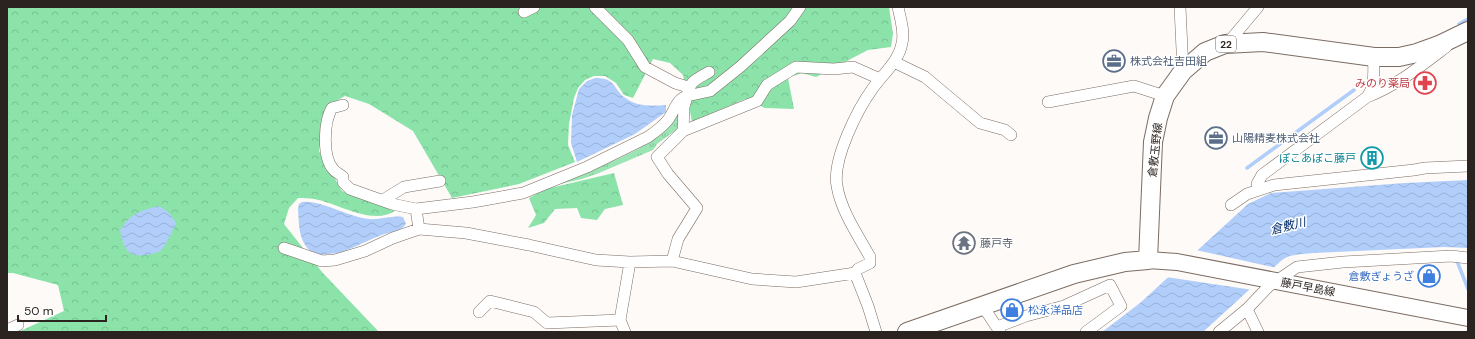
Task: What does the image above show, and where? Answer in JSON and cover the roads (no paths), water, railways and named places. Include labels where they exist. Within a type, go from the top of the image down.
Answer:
[{"type":"main road","name":"倉敷玉野線","points":[[1148,260],[1153,142],[1158,118],[1165,96],[1183,71],[1205,52],[1227,44],[1263,42],[1374,57],[1399,57],[1417,53],[1465,33]]},
{"type":"main road","name":"藤戸早島線","points":[[1148,260],[1177,262],[1468,318]]},
{"type":"main road","points":[[907,332],[1074,274],[1126,262],[1148,260]]},
{"type":"street","points":[[595,7],[628,40],[640,62],[645,67],[675,83],[687,92],[710,91],[740,67],[785,26],[800,7]]},
{"type":"street","points":[[284,248],[322,261],[335,260],[365,252],[393,238],[419,229],[466,233],[596,260],[630,262],[672,261],[752,279],[796,282],[856,272],[858,269],[870,262],[870,257],[844,209],[837,186],[836,173],[846,139],[860,108],[894,62],[902,43],[902,32],[898,7]]},
{"type":"street","points":[[1180,7],[1183,71]]},
{"type":"street","points":[[1227,44],[1258,7]]},
{"type":"street","points":[[1259,190],[1257,184],[1262,174],[1367,97],[1386,89],[1426,63],[1465,33]]},
{"type":"street","points":[[1367,97],[1374,85],[1374,57]]},
{"type":"street","points":[[894,62],[925,76],[980,123],[1005,130],[1011,135]]},
{"type":"street","points":[[672,261],[678,238],[697,208],[668,174],[658,157],[683,131],[757,101],[767,84],[796,67],[834,69],[853,67],[880,79]]},
{"type":"street","points":[[343,105],[332,108],[330,112],[325,147],[333,169],[343,177],[343,182],[350,189],[405,208],[416,209],[523,193],[581,170],[648,137],[667,121],[677,104],[695,80],[709,72]]},
{"type":"street","points":[[1048,102],[1134,86],[1165,96]]},
{"type":"street","points":[[683,131],[684,108],[687,92]]},
{"type":"street","points":[[1231,205],[1247,194],[1274,185],[1425,168],[1468,166]]},
{"type":"street","points":[[383,200],[404,187],[440,181]]},
{"type":"street","points":[[416,209],[419,229]]},
{"type":"street","points":[[1219,332],[1247,308],[1273,280],[1297,267],[1451,256],[1468,258]]},
{"type":"street","points":[[625,332],[620,320],[630,262]]},
{"type":"street","points":[[856,272],[876,332]]},
{"type":"street","points":[[982,305],[998,329],[1026,316],[1064,306],[1110,285],[1121,306],[1086,332]]},
{"type":"street","points":[[479,312],[490,301],[534,312],[547,323],[620,320]]},
{"type":"street","points":[[1247,308],[1258,332]]},
{"type":"street","points":[[7,330],[18,325]]},
{"type":"water","points":[[595,78],[602,78],[610,81],[624,97],[634,103],[650,106],[666,105],[666,112],[635,134],[577,162],[571,143],[572,115],[579,89],[587,81]]},
{"type":"water","name":"倉敷川","points":[[1468,180],[1468,248],[1444,247],[1293,255],[1282,260],[1203,332],[1102,332],[1140,303],[1248,204],[1271,193]]},
{"type":"water","points":[[302,202],[317,203],[361,218],[377,219],[403,217],[406,224],[399,230],[384,234],[342,252],[317,255],[309,250],[300,234],[298,208],[299,204]]},
{"type":"water","points":[[158,206],[169,213],[176,224],[167,242],[160,251],[152,254],[134,255],[130,253],[123,242],[120,231],[123,225],[136,214]]},
{"type":"waterway","points":[[1459,24],[1468,19]]},
{"type":"waterway","points":[[1247,168],[1354,90]]},
{"type":"waterway","points":[[1457,261],[1468,289]]},
{"type":"place","name":"株式会社吉田組","points":[[1114,61]]},
{"type":"place","name":"みのり薬局","points":[[1425,83]]},
{"type":"place","name":"山陽精麦株式会社","points":[[1216,138]]},
{"type":"place","name":"ぽこあぽこ藤戸","points":[[1372,158]]},
{"type":"place","name":"藤戸寺","points":[[964,243]]},
{"type":"place","name":"倉敷ぎょうざ","points":[[1429,276]]},
{"type":"place","name":"松永洋品店","points":[[1012,310]]}]
